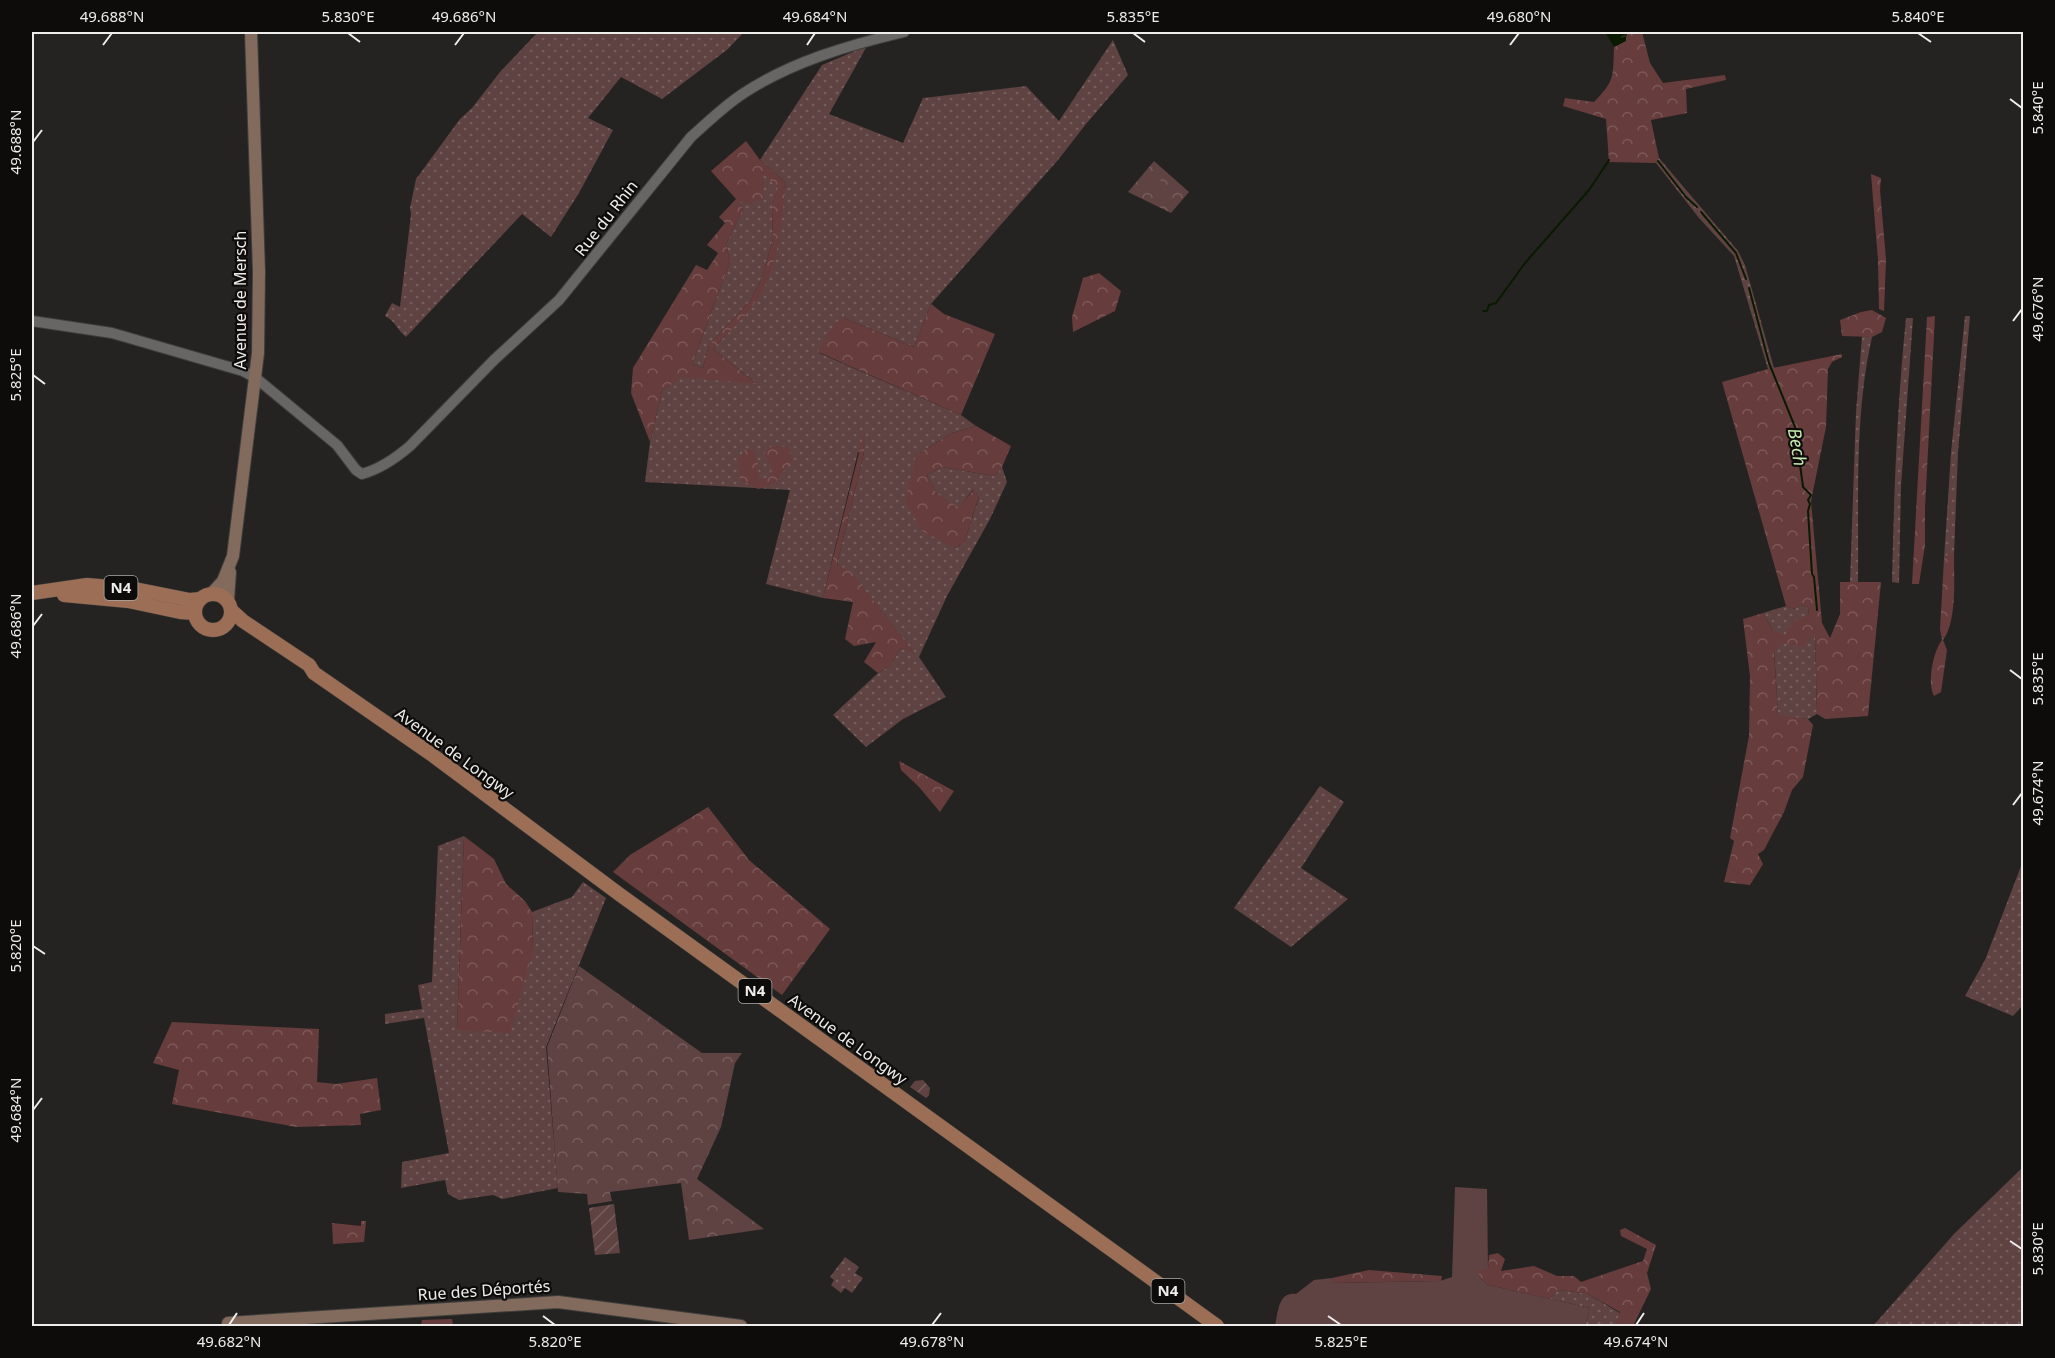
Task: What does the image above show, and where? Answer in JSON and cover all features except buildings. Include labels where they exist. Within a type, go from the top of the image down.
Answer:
[{"type":"main road","name":"Avenue de Mersch","points":[[230,605],[230,568],[256,378],[259,272],[250,32]]},
{"type":"main road","name":"Avenue de Mersch","points":[[206,596],[223,581],[230,568]]},
{"type":"main road","name":"N4","points":[[36,593],[87,585],[135,589],[183,599],[224,596],[230,605]]},
{"type":"main road","name":"N4","points":[[36,593],[128,601],[195,613],[204,628],[213,630],[223,627]]},
{"type":"main road","points":[[195,613],[206,596]]},
{"type":"main road","points":[[223,627],[229,620],[230,605]]},
{"type":"main road","name":"Avenue de Longwy","points":[[230,605],[243,621],[309,665],[314,673]]},
{"type":"main road","name":"Avenue de Longwy","points":[[223,627],[247,632],[305,671],[314,673],[430,754],[1217,1326]]},
{"type":"main road","name":"Rue des Déportés","points":[[228,1325],[558,1302],[741,1326]]},
{"type":"street","name":"Rue du Rhin","points":[[256,378],[337,445],[356,470],[362,474],[399,456],[494,360],[559,300],[691,137],[716,114],[752,88],[804,63],[863,41],[904,32]]},
{"type":"street","points":[[32,321],[112,333],[243,371],[256,378]]},
{"type":"green space","points":[[538,32],[744,32],[728,49],[662,99],[621,77],[588,118],[613,130],[579,193],[551,237],[522,214],[406,337],[385,316],[392,303],[400,307],[410,208],[416,179],[460,119]]},
{"type":"green space","points":[[1628,32],[1642,32],[1650,63],[1663,83],[1725,75],[1726,80],[1686,89],[1687,113],[1651,120],[1659,158],[1656,163],[1609,162],[1606,119],[1563,106],[1565,98],[1594,102],[1601,95],[1612,78],[1614,47],[1625,41]]},
{"type":"green space","points":[[1113,40],[1128,75],[1058,160],[931,304],[914,347],[844,318],[819,353],[961,415],[976,426],[952,433],[916,455],[955,548],[964,543],[979,497],[973,490],[958,508],[937,494],[927,475],[942,467],[995,476],[1002,467],[1007,482],[990,519],[947,596],[919,657],[946,697],[903,719],[866,747],[833,715],[878,673],[890,666],[901,648],[913,652],[852,574],[837,564],[864,453],[858,452],[823,598],[766,584],[790,490],[645,482],[650,442],[662,391],[682,376],[756,383],[713,349],[754,304],[767,280],[786,183],[760,160],[822,65],[867,46],[829,114],[903,143],[923,98],[1026,86],[1059,121]]},
{"type":"green space","points":[[746,141],[760,160],[786,183],[778,246],[763,290],[750,310],[713,349],[757,384],[682,377],[662,391],[650,442],[631,393],[633,368],[696,265],[707,270],[718,253],[707,245],[725,223],[719,217],[736,199],[711,171]],"holes":[[[763,174],[778,187],[772,205],[773,239],[762,278],[750,301],[709,345],[703,368],[692,364],[730,262],[726,244],[743,209],[738,201],[749,204],[763,198]]]},
{"type":"green space","points":[[1659,158],[1738,251],[1745,265],[1774,368],[1768,369],[1734,256],[1699,218],[1656,163]]},
{"type":"green space","points":[[1154,161],[1189,192],[1171,213],[1128,192]]},
{"type":"green space","points":[[763,173],[779,187],[772,205],[773,239],[762,278],[750,301],[709,345],[703,368],[692,364],[730,262],[726,244],[743,209],[737,200]]},
{"type":"green space","points":[[1153,174],[1170,189],[1160,201],[1143,185]]},
{"type":"green space","points":[[1871,174],[1881,178],[1886,259],[1884,311],[1879,309],[1878,260]]},
{"type":"green space","points":[[1099,273],[1121,291],[1115,311],[1073,332],[1072,317],[1083,278]]},
{"type":"green space","points":[[931,304],[944,314],[995,334],[961,415],[818,352],[835,323],[844,318],[914,347]]},
{"type":"green space","points":[[1872,310],[1886,318],[1882,332],[1872,337],[1842,336],[1840,320]]},
{"type":"green space","points":[[1935,316],[1925,545],[1919,584],[1912,584],[1927,317]]},
{"type":"green space","points":[[1965,316],[1970,316],[1958,452],[1954,555],[1949,554],[1944,559],[1951,453]]},
{"type":"green space","points":[[1906,318],[1913,318],[1901,486],[1899,583],[1892,582],[1898,417]]},
{"type":"green space","points":[[1862,336],[1872,337],[1862,397],[1860,428],[1858,582],[1850,582],[1856,412]]},
{"type":"green space","points":[[1842,354],[1842,357],[1832,362],[1828,369],[1826,427],[1811,501],[1822,623],[1830,638],[1840,614],[1840,582],[1881,582],[1868,716],[1825,719],[1817,714],[1815,633],[1803,647],[1783,643],[1774,651],[1778,715],[1808,719],[1813,725],[1803,777],[1792,790],[1784,812],[1764,850],[1758,854],[1763,864],[1750,885],[1724,882],[1734,841],[1730,838],[1749,736],[1750,676],[1743,619],[1763,613],[1773,631],[1785,635],[1793,622],[1809,614],[1808,607],[1800,605],[1795,609],[1786,606],[1722,382],[1768,369]]},
{"type":"green space","points":[[976,426],[1011,446],[1002,467],[995,476],[942,467],[927,475],[937,494],[958,507],[974,490],[979,496],[964,543],[955,548],[922,531],[905,501],[916,455],[952,433]]},
{"type":"green space","points":[[865,429],[864,453],[837,564],[852,573],[914,653],[901,648],[890,666],[878,673],[864,662],[876,642],[854,646],[845,639],[853,602],[823,598]]},
{"type":"green space","points":[[772,446],[788,447],[792,460],[774,484],[758,489],[741,480],[738,459],[745,450],[754,450],[759,479],[771,477],[772,466],[764,453]]},
{"type":"green space","points":[[1949,553],[1954,555],[1953,612],[1943,640],[1947,650],[1941,692],[1934,696],[1931,675],[1936,652],[1942,640],[1940,629],[1944,559]]},
{"type":"green space","points":[[1800,605],[1808,607],[1810,623],[1815,632],[1817,714],[1808,719],[1778,716],[1773,631],[1763,613],[1786,606],[1795,609]]},
{"type":"green space","points":[[899,761],[954,791],[940,812],[901,770]]},
{"type":"green space","points":[[1320,786],[1344,802],[1301,868],[1348,899],[1291,947],[1234,908]]},
{"type":"green space","points":[[708,807],[749,860],[830,929],[782,995],[613,872],[630,855]]},
{"type":"green space","points":[[464,836],[457,1029],[533,951],[532,912],[572,897],[583,882],[606,898],[546,1047],[558,1188],[502,1199],[493,1195],[459,1200],[448,1194],[445,1180],[401,1188],[402,1162],[449,1153],[424,1018],[385,1024],[385,1014],[422,1009],[418,985],[432,982],[438,846]]},
{"type":"green space","points":[[464,836],[494,859],[506,884],[525,901],[532,912],[533,951],[510,1033],[457,1030]]},
{"type":"green space","points":[[2023,861],[2023,1005],[2013,1016],[1965,996],[1985,960]]},
{"type":"green space","points":[[579,966],[702,1053],[742,1053],[735,1063],[721,1127],[697,1179],[764,1229],[689,1240],[681,1183],[610,1192],[612,1201],[588,1205],[587,1194],[558,1192],[547,1047]]},
{"type":"green space","points":[[172,1022],[319,1029],[317,1082],[336,1084],[377,1078],[381,1110],[360,1114],[361,1125],[296,1127],[172,1104],[179,1070],[153,1063]]},
{"type":"green space","points":[[923,1080],[930,1088],[926,1098],[910,1087],[915,1081]]},
{"type":"green space","points":[[2023,1167],[2023,1326],[1873,1326],[1954,1234]]},
{"type":"green space","points":[[1455,1187],[1487,1189],[1488,1269],[1479,1269],[1479,1277],[1488,1285],[1590,1308],[1585,1326],[1275,1326],[1282,1299],[1290,1294],[1296,1294],[1314,1280],[1332,1278],[1331,1283],[1440,1281],[1452,1277]]},
{"type":"green space","points":[[614,1204],[620,1253],[595,1255],[589,1208]]},
{"type":"green space","points":[[361,1221],[366,1221],[364,1242],[333,1244],[332,1223],[361,1226]]},
{"type":"green space","points":[[1625,1228],[1656,1245],[1647,1273],[1651,1289],[1633,1326],[1615,1326],[1620,1312],[1586,1293],[1557,1290],[1550,1299],[1488,1285],[1479,1277],[1479,1269],[1488,1269],[1489,1255],[1498,1253],[1505,1259],[1501,1271],[1534,1266],[1557,1276],[1574,1276],[1581,1282],[1643,1261],[1647,1249],[1621,1236],[1620,1230]]},
{"type":"green space","points":[[845,1257],[859,1267],[855,1273],[863,1278],[852,1293],[845,1288],[841,1293],[831,1285],[834,1280],[830,1277]]},
{"type":"green space","points":[[1369,1270],[1442,1276],[1441,1281],[1330,1283],[1332,1278]]},
{"type":"green space","points":[[1557,1290],[1586,1293],[1620,1313],[1615,1326],[1585,1326],[1590,1308],[1550,1299]]},
{"type":"green space","points":[[452,1319],[453,1326],[421,1326],[422,1320]]},
{"type":"water","points":[[1605,32],[1625,32],[1626,41],[1614,47]]},
{"type":"waterway","points":[[1483,311],[1487,311],[1489,305],[1496,303],[1525,263],[1589,190],[1609,160]]},
{"type":"waterway","name":"Bech","points":[[1658,161],[1686,197],[1697,207]]},
{"type":"waterway","name":"Bech","points":[[1701,212],[1736,253],[1746,279]]},
{"type":"waterway","name":"Bech","points":[[1749,288],[1769,363],[1795,427],[1803,487],[1811,495],[1808,500],[1810,504],[1808,511],[1817,610]]}]
